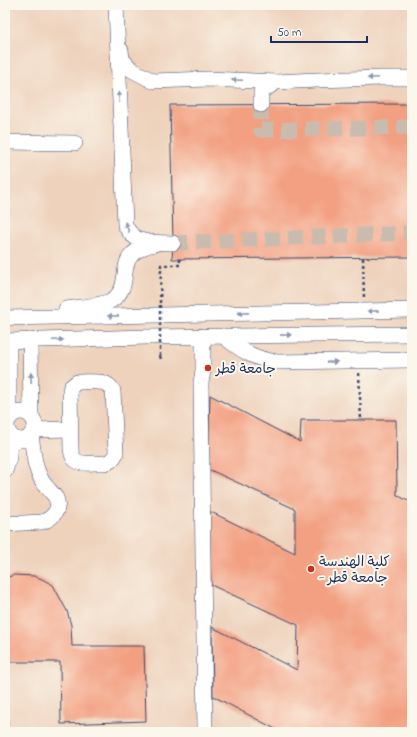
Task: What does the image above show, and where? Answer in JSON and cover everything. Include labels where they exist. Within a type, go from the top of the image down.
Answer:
[{"type":"street","points":[[116,12],[120,27],[122,59],[132,70],[153,81],[208,79],[276,82],[412,78]]},
{"type":"street","points":[[44,317],[64,310],[102,304],[113,299],[124,284],[124,271],[126,264],[133,253],[145,246],[166,243],[147,242],[133,237],[128,232],[125,225],[116,12]]},
{"type":"street","points":[[261,105],[261,92],[276,82]]},
{"type":"street","points":[[5,142],[75,143]]},
{"type":"street","points":[[5,318],[86,316],[154,310],[412,310]]},
{"type":"street","points":[[147,337],[144,324],[154,310]]},
{"type":"street","points":[[86,316],[88,328],[86,339]]},
{"type":"street","points":[[5,471],[9,458],[7,426],[7,341],[199,336],[412,334]]},
{"type":"street","points":[[199,336],[195,364],[201,383],[205,732]]},
{"type":"street","points":[[223,336],[252,356],[268,361],[412,360]]},
{"type":"street","points":[[5,524],[42,522],[52,517],[57,508],[56,499],[41,479],[35,464],[30,340]]},
{"type":"street","points":[[80,382],[103,382],[110,386],[114,394],[116,453],[114,457],[108,462],[104,463],[84,464],[77,462],[71,452],[70,424],[70,390],[74,384],[80,382]]},
{"type":"street","points":[[23,412],[27,413],[33,425],[28,438],[23,439],[14,438],[7,426],[13,414],[23,412]]},
{"type":"street","points":[[33,425],[70,424]]},
{"type":"path","points":[[364,258],[364,272]]},
{"type":"path","points":[[160,357],[154,310],[161,266],[180,264],[180,259]]},
{"type":"shaded area","name":"جامعة قطر","points":[[5,5],[412,5],[412,732],[5,732]]},
{"type":"building","points":[[412,104],[412,257],[172,259],[173,243],[170,105]]},
{"type":"building","name":"كلية الهندسة - جامعة قطر","points":[[210,395],[300,442],[301,420],[396,420],[397,495],[412,503],[412,732],[281,732],[213,696],[212,627],[297,670],[298,625],[211,585],[209,511],[295,553],[295,509],[208,469]]},
{"type":"building","points":[[14,575],[34,576],[53,585],[67,611],[71,625],[72,646],[144,646],[146,721],[61,724],[60,662],[5,662],[5,578]]},
{"type":"building","points":[[6,697],[8,725],[5,725]]},
{"type":"tunnel","points":[[261,105],[261,130],[412,127]]},
{"type":"tunnel","points":[[173,243],[412,233]]},
{"type":"place","name":"جامعة قطر","points":[[208,368]]},
{"type":"place","name":"كلية الهندسة - جامعة قطر","points":[[311,569]]}]
